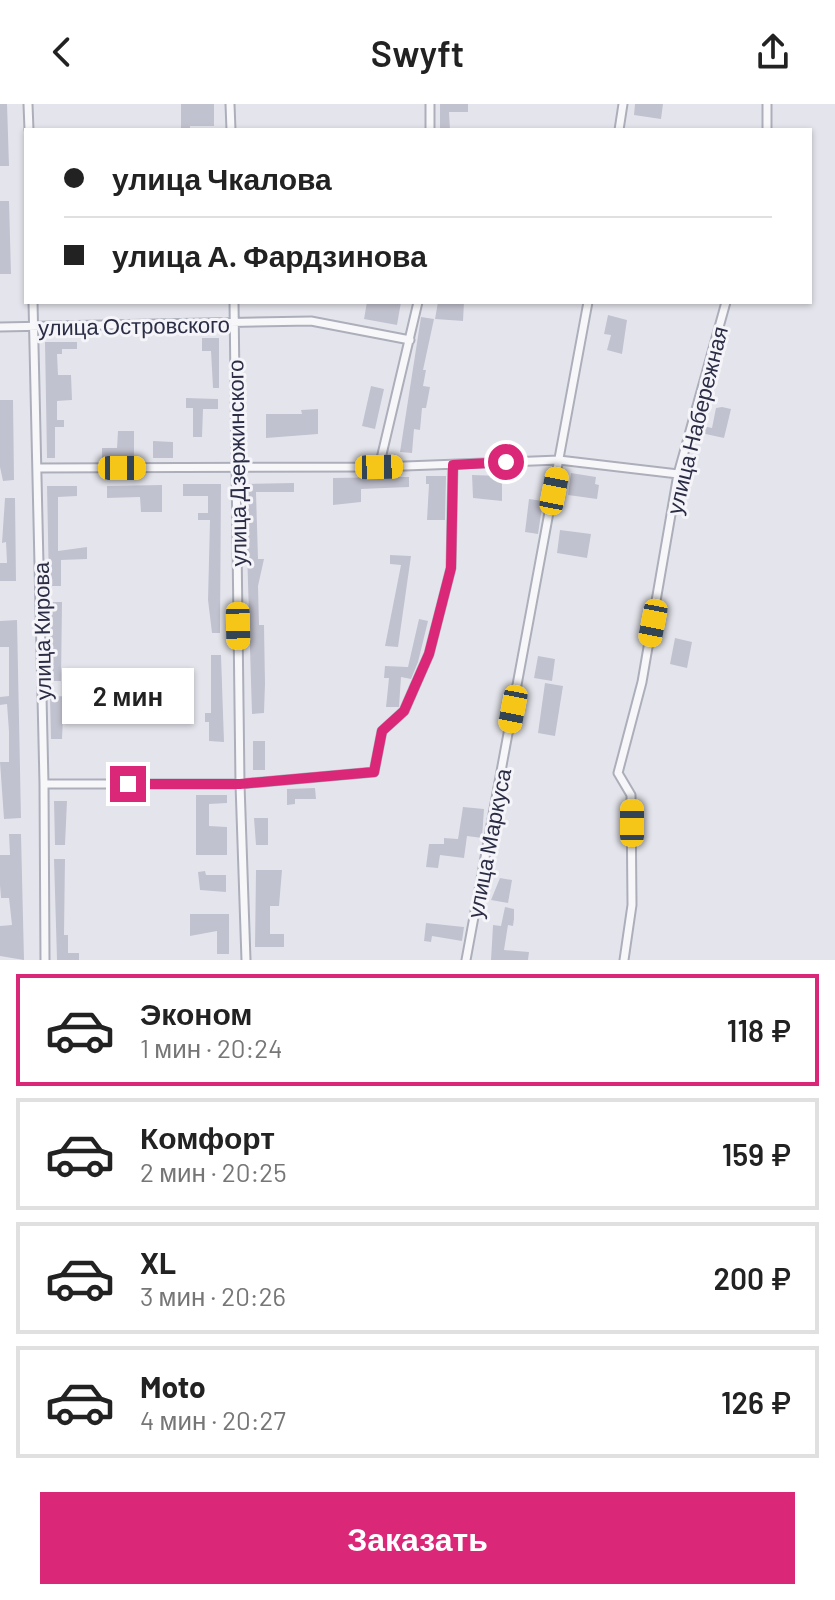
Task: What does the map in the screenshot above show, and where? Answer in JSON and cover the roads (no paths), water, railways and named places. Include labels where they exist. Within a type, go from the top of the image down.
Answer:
[{"type":"street","points":[[28,104],[29,128]]},
{"type":"street","points":[[230,104],[231,128]]},
{"type":"street","points":[[430,104],[430,128]]},
{"type":"street","points":[[619,128],[623,104]]},
{"type":"street","points":[[767,104],[767,128]]},
{"type":"street","name":"улица Кирова","points":[[33,304],[45,960]]},
{"type":"street","name":"улица Дзержинского","points":[[234,304],[240,784],[246,960]]},
{"type":"street","points":[[379,467],[418,304]]},
{"type":"street","name":"улица Маркуса","points":[[466,960],[588,304]]},
{"type":"street","name":"улица Набережная","points":[[624,960],[632,905],[631,795],[618,773],[645,668],[678,474],[725,304]]},
{"type":"street","name":"улица Островского","points":[[0,327],[311,321],[410,340]]},
{"type":"street","points":[[37,468],[379,467],[559,460],[678,474]]},
{"type":"street","points":[[44,784],[240,784],[374,772],[382,731],[404,711],[429,654],[451,568],[453,465]]}]
